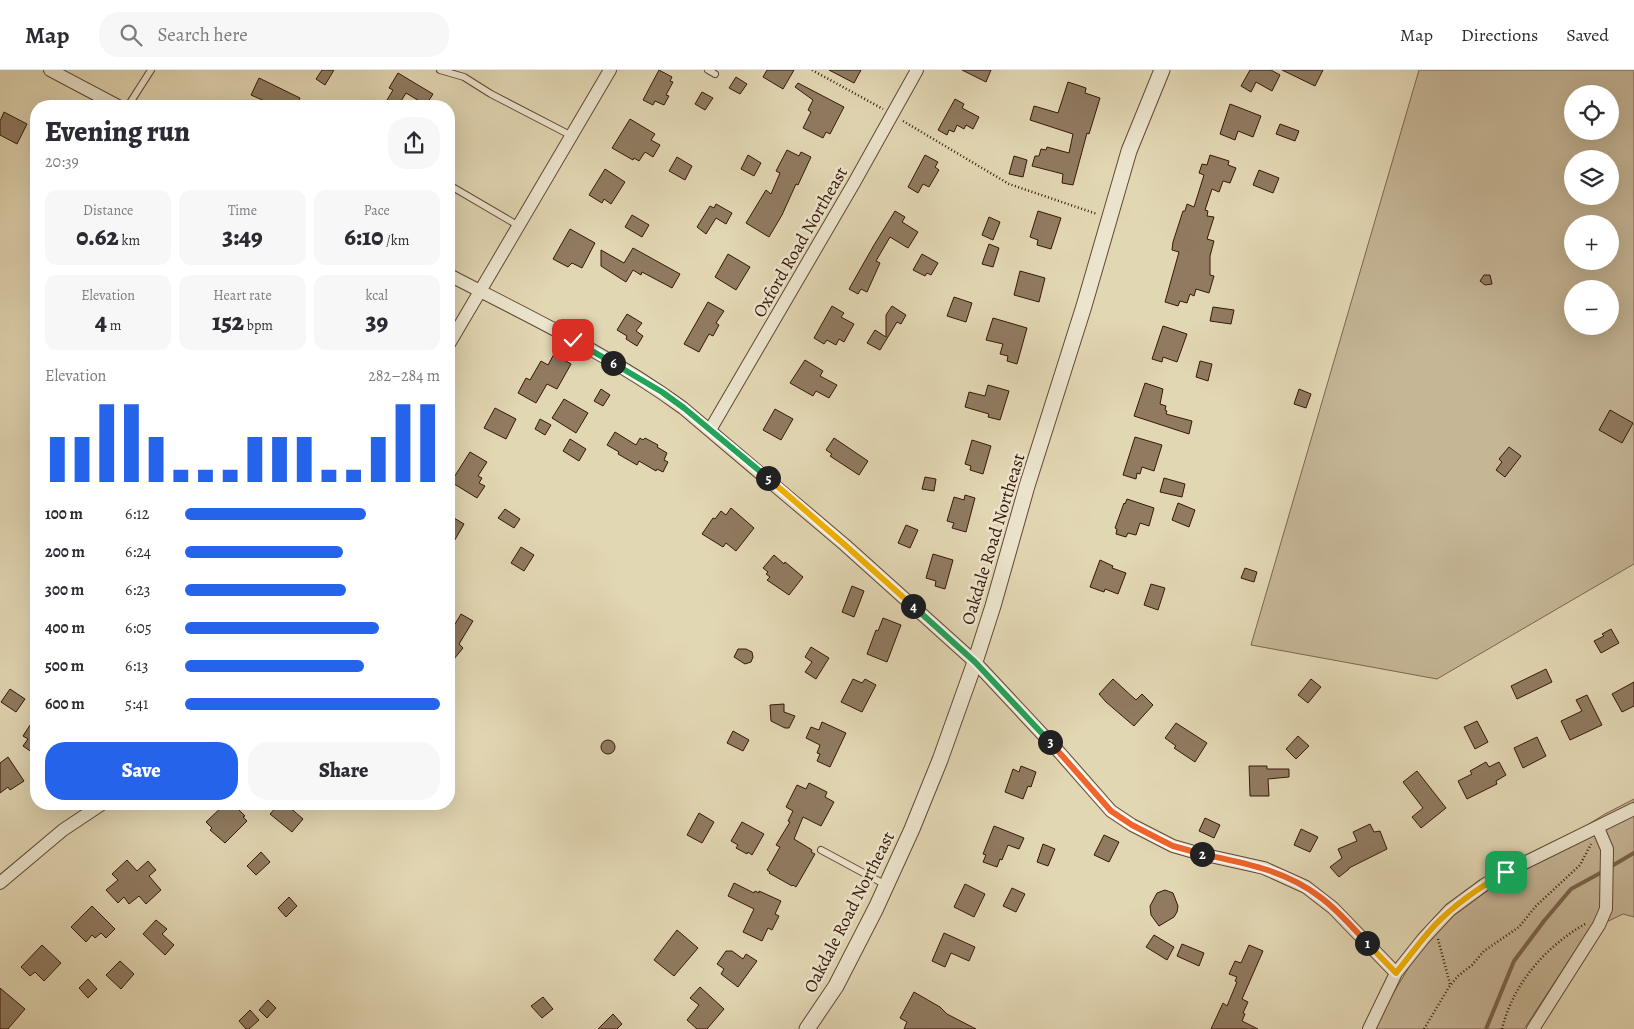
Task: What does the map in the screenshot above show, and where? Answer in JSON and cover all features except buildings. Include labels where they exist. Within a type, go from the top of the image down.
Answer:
[{"type":"street","points":[[50,70],[107,100]]},
{"type":"street","points":[[455,334],[610,70]]},
{"type":"street","name":"Oxford Road Northeast","points":[[710,430],[893,115],[917,70]]},
{"type":"street","name":"Oakdale Road Northeast","points":[[807,1029],[836,986],[886,885],[927,794],[975,662],[1027,486],[1084,306],[1129,151],[1162,70]]},
{"type":"street","points":[[455,279],[573,340],[662,392],[710,430],[845,545],[975,662],[1111,811],[1132,825],[1173,846],[1264,868],[1306,887],[1334,908],[1396,973]]},
{"type":"street","points":[[1369,1029],[1396,973],[1430,930],[1450,910],[1484,885],[1506,872],[1600,832],[1634,809]]},
{"type":"street","points":[[0,883],[63,830],[93,810]]},
{"type":"street","points":[[1533,1029],[1606,909],[1607,849],[1600,832]]},
{"type":"lane","points":[[132,100],[151,70]]},
{"type":"lane","points":[[440,70],[464,77],[491,94],[572,136]]},
{"type":"lane","points":[[708,70],[715,74]]},
{"type":"lane","points":[[455,189],[519,226]]},
{"type":"lane","points":[[821,850],[886,885]]},
{"type":"path","points":[[812,70],[893,115],[1009,184],[1108,218]]},
{"type":"path","points":[[1424,1029],[1451,984],[1466,969],[1472,966],[1484,951],[1519,927],[1536,906],[1580,865],[1590,844],[1600,832]]},
{"type":"path","points":[[1502,1029],[1510,1004],[1536,962],[1560,940],[1591,920]]},
{"type":"path","points":[[1430,930],[1438,936],[1451,984]]},
{"type":"shaded area","points":[[1419,70],[1634,70],[1634,564],[1437,679],[1251,645]]},
{"type":"shaded area","points":[[1634,799],[1634,917],[1623,914],[1588,931],[1524,1029],[1372,1029],[1418,952],[1454,907],[1605,814]]},
{"type":"waterway","points":[[1610,867],[1634,853]]},
{"type":"waterway","points":[[1486,1029],[1514,961],[1571,889],[1604,871]]},
{"type":"route","points":[[573,340],[662,392],[684,408],[845,545],[975,662],[1060,753],[1101,801],[1111,811],[1132,825],[1173,846],[1264,868],[1306,887],[1334,908],[1396,973],[1430,930],[1450,910],[1484,885],[1506,872]]}]
